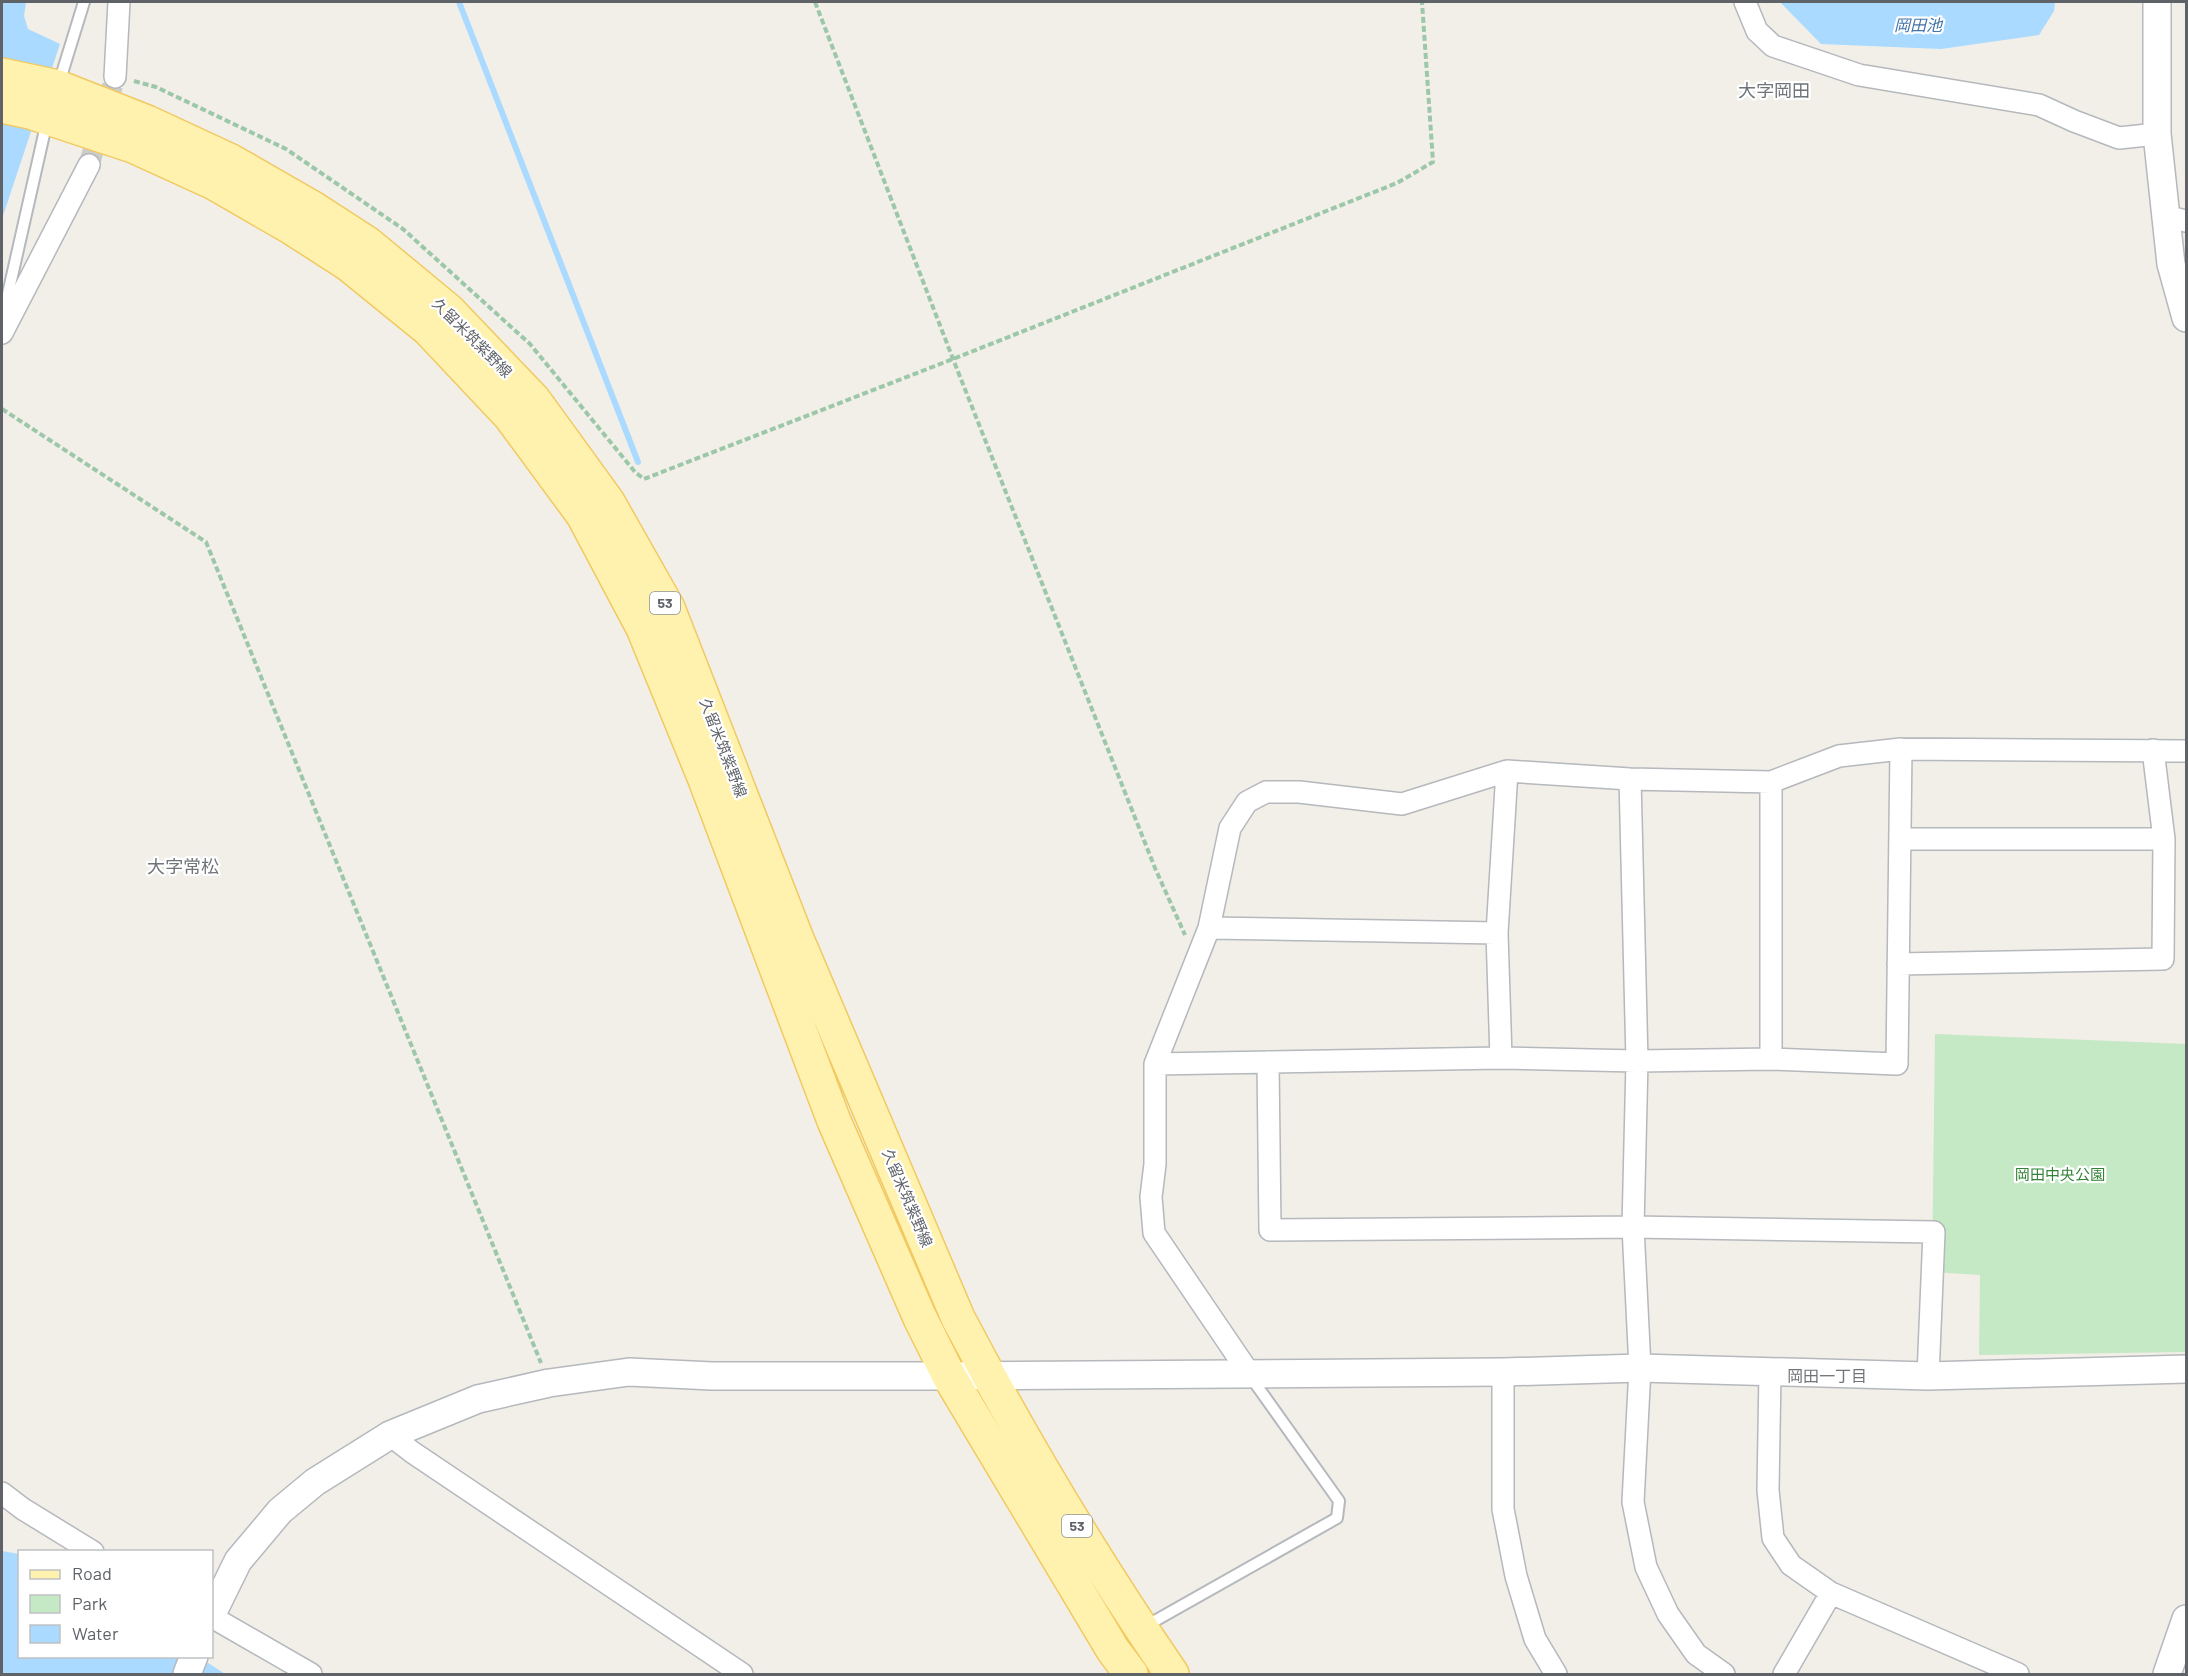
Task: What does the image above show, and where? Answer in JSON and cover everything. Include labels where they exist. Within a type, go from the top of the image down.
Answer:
[{"type":"main road","name":"久留米筑紫野線","points":[[2,75],[40,101],[214,183],[292,228],[348,264],[428,329],[510,416],[583,515],[643,628],[705,777],[834,1121],[920,1318],[949,1376],[1113,1650],[1131,1674]]},
{"type":"main road","name":"久留米筑紫野線","points":[[40,101],[147,122],[231,161],[313,208],[367,243],[448,310],[534,400],[608,502],[668,608],[806,960],[958,1318],[988,1375],[1065,1506],[1141,1629],[1172,1674]]},
{"type":"street","points":[[115,77],[119,2]]},
{"type":"street","points":[[1745,2],[1757,31],[1773,46],[1859,75],[2039,105],[2119,138],[2157,134]]},
{"type":"street","points":[[2157,2],[2157,134],[2176,218],[2171,264],[2187,318]]},
{"type":"street","points":[[2,333],[89,165]]},
{"type":"street","points":[[1248,1373],[1154,1233],[1151,1197],[1155,1164],[1155,1064],[1209,928],[1230,828],[1246,802],[1266,792],[1299,792],[1402,804],[1507,771],[1630,779],[1771,782],[1839,756],[1901,750],[2187,751]]},
{"type":"street","points":[[1155,1064],[1501,1058],[1637,1061],[1772,1059],[1897,1064],[1901,750]]},
{"type":"street","points":[[1898,964],[2163,958],[2164,839],[2153,750]]},
{"type":"street","points":[[1501,1058],[1497,933],[1507,771]]},
{"type":"street","points":[[1630,779],[1637,1061],[1633,1227],[1640,1368],[1633,1502],[1646,1567],[1668,1614],[1696,1654],[1724,1674]]},
{"type":"street","points":[[1771,782],[1772,1059]]},
{"type":"street","points":[[1900,839],[2164,839]]},
{"type":"street","points":[[1209,928],[1497,933]]},
{"type":"street","points":[[1268,1062],[1270,1230],[1633,1227],[1934,1232],[1928,1376]]},
{"type":"street","points":[[213,1614],[238,1561],[280,1511],[315,1482],[390,1435],[478,1399],[549,1383],[629,1372],[712,1376],[949,1376],[1503,1372],[1640,1368],[1928,1376],[2187,1369]]},
{"type":"street","points":[[1503,1372],[1503,1509],[1516,1576],[1534,1639],[1556,1674]]},
{"type":"street","points":[[1770,1372],[1768,1490],[1773,1538],[1791,1565],[1831,1593],[2018,1674]]},
{"type":"street","points":[[390,1435],[742,1674]]},
{"type":"street","points":[[2,1493],[23,1509],[91,1550]]},
{"type":"street","points":[[1784,1674],[1831,1593]]},
{"type":"street","points":[[213,1617],[311,1674]]},
{"type":"street","points":[[2167,1674],[2187,1619]]},
{"type":"street","points":[[187,1674],[193,1658]]},
{"type":"lane","points":[[2,322],[40,101],[84,2]]},
{"type":"lane","points":[[1141,1629],[1337,1518],[1339,1502],[1248,1373]]},
{"type":"path","points":[[815,2],[953,359],[1155,868],[1197,960]]},
{"type":"path","points":[[115,77],[156,87],[286,149],[403,229],[530,344],[634,472],[644,478],[953,359],[1397,183],[1433,162],[1422,2]]},
{"type":"path","points":[[2,409],[206,542],[549,1383]]},
{"type":"green space","name":"岡田中央公園","points":[[1935,1034],[2186,1044],[2186,1352],[1979,1355],[1980,1275],[1932,1272]]},
{"type":"water","points":[[2,2],[26,2],[24,16],[28,29],[60,44],[2,219]]},
{"type":"water","name":"岡田池","points":[[1780,2],[2055,2],[2054,11],[2039,35],[1941,49],[1821,44]]},
{"type":"water","points":[[2,1551],[18,1554],[18,1658],[201,1658],[225,1674],[2,1674]]},
{"type":"waterway","points":[[459,2],[638,462]]},
{"type":"tunnel","points":[[89,165],[115,77]]},
{"type":"district","name":"大字岡田","points":[[1774,91]]},
{"type":"district","name":"大字常松","points":[[183,867]]},
{"type":"district","name":"岡田一丁目","points":[[1827,1376]]}]
